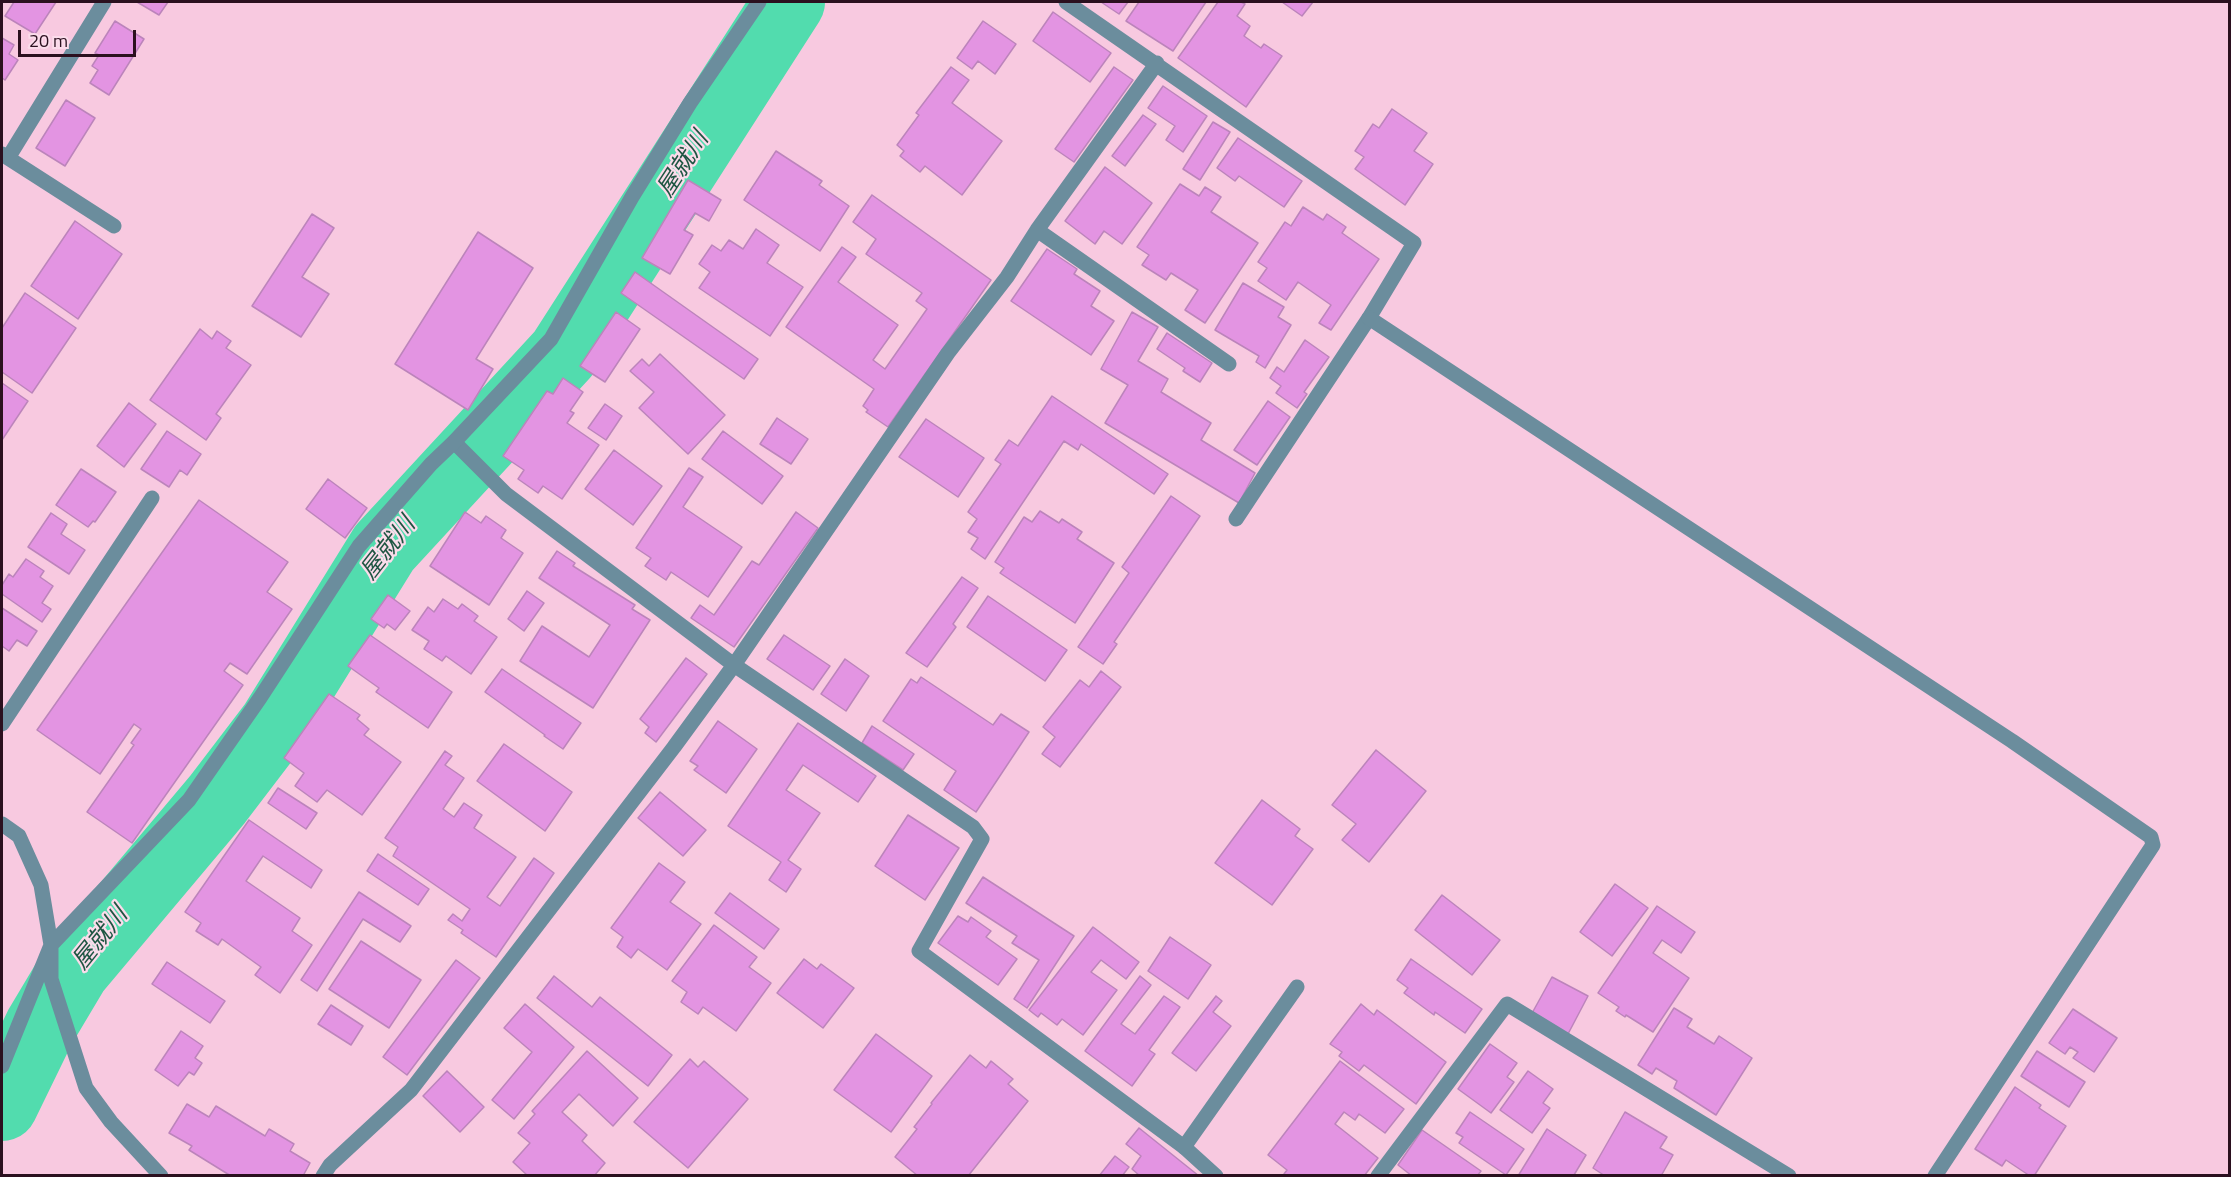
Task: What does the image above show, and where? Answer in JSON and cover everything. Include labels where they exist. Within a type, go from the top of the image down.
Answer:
[{"type":"street","points":[[104,2],[5,156],[114,226]]},
{"type":"street","points":[[2,1066],[51,945],[189,800],[260,699],[359,546],[431,464],[460,448],[551,339],[632,197],[690,103],[759,2]]},
{"type":"street","points":[[1066,2],[1414,243],[1369,318],[1236,519]]},
{"type":"street","points":[[323,1176],[330,1165],[411,1090],[674,747],[734,665],[948,353],[1007,277],[1037,230],[1157,63]]},
{"type":"street","points":[[1037,230],[1229,364]]},
{"type":"street","points":[[1369,318],[2002,735],[2151,837],[2153,845],[1935,1176]]},
{"type":"street","points":[[460,448],[506,494],[734,665],[973,827],[982,839],[919,951],[1184,1147],[1216,1176]]},
{"type":"street","points":[[2,724],[152,498]]},
{"type":"street","points":[[2,824],[19,836],[41,885],[51,945],[51,979],[86,1088],[111,1122],[161,1176]]},
{"type":"street","points":[[1184,1147],[1297,987]]},
{"type":"street","points":[[1378,1176],[1507,1004],[1789,1176]]},
{"type":"building","points":[[14,2],[56,2],[35,34],[5,16]]},
{"type":"building","points":[[137,2],[168,2],[159,15]]},
{"type":"building","points":[[1101,2],[1128,2],[1119,14]]},
{"type":"building","points":[[1139,2],[1206,2],[1173,51],[1126,21]]},
{"type":"building","points":[[1218,2],[1245,4],[1237,16],[1250,26],[1244,36],[1261,48],[1264,44],[1282,56],[1246,107],[1178,58]]},
{"type":"building","points":[[1282,2],[1313,2],[1302,16]]},
{"type":"building","points":[[1053,12],[1111,53],[1090,82],[1033,41]]},
{"type":"building","points":[[115,21],[144,39],[109,95],[90,83],[98,70],[92,66],[99,55],[95,53]]},
{"type":"building","points":[[983,21],[1016,44],[995,74],[978,61],[972,69],[957,58]]},
{"type":"building","points":[[2,38],[14,45],[9,54],[18,60],[5,80],[2,78]]},
{"type":"building","points":[[951,67],[969,80],[952,103],[1002,141],[962,195],[925,166],[920,172],[900,156],[904,151],[897,145],[919,115],[916,113]]},
{"type":"building","points":[[1114,67],[1133,80],[1074,162],[1055,149]]},
{"type":"building","points":[[1163,86],[1207,116],[1183,152],[1166,140],[1175,126],[1148,108]]},
{"type":"building","points":[[66,100],[95,118],[65,166],[36,148]]},
{"type":"building","points":[[1392,109],[1427,133],[1414,151],[1433,164],[1405,205],[1355,169],[1364,157],[1355,151],[1373,124],[1379,128]]},
{"type":"building","points":[[1143,115],[1156,124],[1125,166],[1112,156]]},
{"type":"building","points":[[1213,122],[1230,132],[1200,180],[1183,169]]},
{"type":"building","points":[[1238,138],[1302,181],[1284,207],[1239,176],[1235,181],[1217,168]]},
{"type":"building","points":[[776,151],[822,181],[819,185],[849,206],[820,251],[744,200]]},
{"type":"building","points":[[1105,167],[1152,203],[1122,244],[1104,231],[1095,244],[1065,221]]},
{"type":"building","points":[[688,180],[721,200],[709,221],[695,213],[684,230],[693,235],[670,274],[642,258]]},
{"type":"building","points":[[1180,184],[1199,196],[1205,187],[1221,197],[1211,212],[1258,243],[1205,323],[1185,310],[1198,290],[1171,273],[1166,280],[1142,265],[1149,255],[1137,247]]},
{"type":"building","points":[[872,195],[991,280],[888,427],[866,412],[868,410],[863,406],[874,389],[786,327],[842,247],[856,257],[838,282],[898,325],[873,360],[885,369],[927,309],[916,301],[922,293],[866,254],[876,239],[853,222]]},
{"type":"building","points":[[1303,207],[1323,220],[1327,214],[1346,227],[1342,233],[1379,259],[1331,330],[1319,323],[1331,305],[1298,282],[1286,300],[1258,281],[1267,268],[1258,262],[1285,222],[1291,226]]},
{"type":"building","points":[[312,214],[334,228],[302,277],[329,294],[301,337],[252,306]]},
{"type":"building","points":[[75,221],[122,254],[78,319],[31,286]]},
{"type":"building","points":[[756,229],[779,245],[767,263],[803,287],[770,336],[699,288],[710,272],[699,264],[712,245],[721,251],[729,240],[743,249]]},
{"type":"building","points":[[478,232],[533,268],[476,359],[493,369],[468,410],[395,364]]},
{"type":"building","points":[[1047,249],[1077,269],[1074,274],[1100,291],[1091,306],[1114,321],[1091,355],[1011,301]]},
{"type":"building","points":[[635,272],[758,359],[744,379],[621,293]]},
{"type":"building","points":[[1243,283],[1284,307],[1278,317],[1291,325],[1265,368],[1256,362],[1259,356],[1215,330]]},
{"type":"building","points":[[25,293],[76,328],[32,393],[2,372],[2,328]]},
{"type":"building","points":[[616,312],[640,329],[605,382],[580,366]]},
{"type":"building","points":[[1132,312],[1158,327],[1138,361],[1168,379],[1161,392],[1211,423],[1201,440],[1255,473],[1239,503],[1105,423],[1128,385],[1101,369]]},
{"type":"building","points":[[200,329],[212,339],[217,331],[231,341],[226,348],[251,365],[216,414],[221,418],[206,440],[150,400]]},
{"type":"building","points":[[1167,333],[1212,363],[1200,382],[1183,371],[1185,368],[1157,349]]},
{"type":"building","points":[[1305,340],[1329,357],[1304,392],[1307,394],[1297,408],[1276,393],[1281,386],[1270,378],[1277,367],[1284,372]]},
{"type":"building","points":[[660,354],[725,415],[688,454],[639,408],[654,392],[630,371],[642,359],[649,366]]},
{"type":"building","points":[[563,378],[583,392],[570,411],[574,413],[567,423],[599,445],[562,499],[543,486],[538,493],[518,479],[524,470],[503,456],[547,391],[553,394]]},
{"type":"building","points":[[2,383],[28,401],[2,440]]},
{"type":"building","points":[[1052,396],[1168,474],[1154,494],[1081,444],[1078,450],[1064,441],[985,559],[971,549],[978,538],[968,532],[977,519],[968,512],[1001,464],[995,460],[1009,440],[1018,446]]},
{"type":"building","points":[[1268,401],[1290,417],[1257,465],[1234,450]]},
{"type":"building","points":[[129,403],[156,424],[124,467],[97,446]]},
{"type":"building","points":[[605,404],[622,416],[606,440],[588,428]]},
{"type":"building","points":[[777,418],[808,439],[791,464],[760,444]]},
{"type":"building","points":[[926,419],[984,458],[958,497],[899,457]]},
{"type":"building","points":[[167,431],[201,454],[187,475],[180,470],[169,487],[141,469]]},
{"type":"building","points":[[723,431],[783,476],[762,504],[702,459]]},
{"type":"building","points":[[614,450],[662,486],[633,525],[585,489]]},
{"type":"building","points":[[689,468],[703,477],[683,507],[742,547],[708,597],[671,572],[666,580],[645,566],[651,558],[636,548]]},
{"type":"building","points":[[81,469],[116,492],[95,522],[93,521],[88,527],[56,505]]},
{"type":"building","points":[[328,479],[367,508],[345,538],[306,509]]},
{"type":"building","points":[[1171,496],[1200,516],[1114,642],[1117,644],[1103,664],[1078,647],[1129,573],[1122,567]]},
{"type":"building","points":[[199,500],[288,562],[267,592],[292,609],[247,674],[230,663],[224,671],[243,685],[132,843],[87,812],[134,745],[131,743],[141,729],[134,724],[100,774],[37,730]]},
{"type":"building","points":[[1040,511],[1059,523],[1062,519],[1082,532],[1077,539],[1114,563],[1075,623],[1000,573],[1004,568],[995,562],[1024,517],[1032,522]]},
{"type":"building","points":[[465,512],[481,523],[486,516],[506,530],[501,538],[523,553],[489,605],[430,566]]},
{"type":"building","points":[[796,512],[818,528],[734,647],[691,618],[700,605],[714,615],[752,561],[759,565]]},
{"type":"building","points":[[51,513],[67,524],[61,534],[85,550],[69,574],[28,547]]},
{"type":"building","points":[[557,551],[575,563],[573,566],[635,605],[632,609],[650,620],[593,708],[520,661],[542,626],[589,657],[610,625],[539,578]]},
{"type":"building","points":[[26,559],[44,571],[40,577],[53,586],[42,603],[51,609],[42,622],[2,594],[2,585],[9,574],[13,577]]},
{"type":"building","points":[[962,577],[978,588],[953,624],[956,627],[927,667],[906,653]]},
{"type":"building","points":[[527,591],[544,603],[524,631],[508,619]]},
{"type":"building","points":[[388,595],[410,611],[395,630],[387,624],[384,628],[371,619]]},
{"type":"building","points":[[988,596],[1067,650],[1045,681],[967,627]]},
{"type":"building","points":[[443,599],[458,609],[462,604],[478,616],[474,621],[497,637],[471,674],[446,656],[442,661],[424,649],[429,641],[412,630],[428,607],[434,612]]},
{"type":"building","points":[[2,608],[37,631],[27,646],[17,640],[9,651],[2,646]]},
{"type":"building","points":[[370,635],[452,692],[428,728],[376,692],[379,688],[348,666]]},
{"type":"building","points":[[784,635],[830,666],[813,690],[767,659]]},
{"type":"building","points":[[686,658],[707,674],[656,742],[645,733],[649,727],[640,719]]},
{"type":"building","points":[[845,659],[869,676],[846,711],[821,694]]},
{"type":"building","points":[[502,669],[581,723],[563,749],[485,692]]},
{"type":"building","points":[[1101,671],[1121,687],[1060,767],[1042,754],[1055,737],[1043,727],[1080,680],[1089,687]]},
{"type":"building","points":[[921,677],[993,725],[1001,714],[1029,732],[976,812],[944,790],[956,771],[883,721],[911,679],[917,683]]},
{"type":"building","points":[[329,694],[360,715],[357,719],[369,729],[364,735],[401,762],[362,815],[327,790],[317,802],[295,786],[304,773],[284,758]]},
{"type":"building","points":[[718,721],[757,749],[726,793],[694,770],[698,766],[690,761]]},
{"type":"building","points":[[798,723],[876,776],[858,802],[803,765],[786,790],[820,813],[788,860],[801,869],[786,892],[769,880],[781,862],[728,826]]},
{"type":"building","points":[[872,726],[914,754],[903,770],[862,743]]},
{"type":"building","points":[[504,744],[572,792],[545,831],[477,781]]},
{"type":"building","points":[[1376,750],[1426,791],[1369,862],[1342,840],[1356,824],[1332,805]]},
{"type":"building","points":[[445,751],[452,756],[445,765],[464,778],[443,809],[454,817],[464,803],[482,815],[474,828],[516,857],[487,897],[500,906],[534,858],[554,873],[496,957],[461,933],[463,930],[448,920],[453,914],[462,921],[470,909],[393,856],[398,847],[385,838]]},
{"type":"building","points":[[278,788],[317,813],[306,829],[268,803]]},
{"type":"building","points":[[660,792],[706,830],[683,856],[638,818]]},
{"type":"building","points":[[1262,800],[1300,829],[1295,836],[1313,849],[1272,905],[1215,863]]},
{"type":"building","points":[[908,815],[959,848],[925,900],[875,866]]},
{"type":"building","points":[[249,820],[322,870],[311,888],[263,856],[246,881],[300,918],[292,931],[312,945],[280,993],[255,975],[261,967],[222,939],[218,945],[196,931],[201,923],[185,912]]},
{"type":"building","points":[[378,854],[429,889],[418,905],[367,871]]},
{"type":"building","points":[[659,863],[685,882],[670,902],[701,924],[667,970],[638,949],[631,958],[617,947],[623,937],[611,928]]},
{"type":"building","points":[[983,877],[1074,936],[1027,1008],[1014,999],[1039,960],[1012,943],[1017,936],[966,903]]},
{"type":"building","points":[[1615,884],[1648,908],[1612,956],[1580,932]]},
{"type":"building","points":[[359,892],[411,926],[400,942],[363,919],[317,991],[301,980]]},
{"type":"building","points":[[730,893],[779,929],[764,949],[715,913]]},
{"type":"building","points":[[1442,895],[1500,940],[1472,975],[1415,930]]},
{"type":"building","points":[[1657,906],[1695,932],[1681,953],[1662,940],[1653,953],[1689,978],[1653,1032],[1616,1011],[1619,1007],[1598,993]]},
{"type":"building","points":[[958,916],[968,922],[971,917],[991,931],[986,937],[1017,959],[998,985],[938,943]]},
{"type":"building","points":[[714,925],[757,957],[749,967],[771,983],[736,1031],[703,1007],[698,1014],[681,1002],[687,992],[672,981]]},
{"type":"building","points":[[1093,927],[1139,962],[1126,979],[1101,960],[1091,972],[1117,990],[1083,1035],[1062,1019],[1057,1025],[1041,1013],[1038,1017],[1029,1010]]},
{"type":"building","points":[[1170,937],[1211,965],[1188,999],[1148,971]]},
{"type":"building","points":[[361,941],[421,980],[389,1028],[329,989]]},
{"type":"building","points":[[804,959],[817,969],[821,964],[854,988],[823,1028],[777,993]]},
{"type":"building","points":[[1411,959],[1482,1009],[1465,1033],[1435,1012],[1434,1015],[1404,993],[1408,988],[1397,980]]},
{"type":"building","points":[[456,960],[480,978],[407,1075],[383,1057]]},
{"type":"building","points":[[167,962],[225,1001],[210,1023],[152,984]]},
{"type":"building","points":[[554,976],[592,1007],[600,997],[672,1055],[648,1086],[537,998]]},
{"type":"building","points":[[1140,976],[1151,985],[1121,1024],[1135,1034],[1164,996],[1180,1007],[1149,1050],[1155,1054],[1132,1086],[1085,1051]]},
{"type":"building","points":[[1552,977],[1588,996],[1568,1034],[1531,1015]]},
{"type":"building","points":[[1216,996],[1222,1001],[1213,1012],[1231,1026],[1196,1071],[1172,1053]]},
{"type":"building","points":[[525,1004],[574,1047],[514,1119],[492,1100],[532,1052],[504,1028]]},
{"type":"building","points":[[1361,1004],[1374,1015],[1377,1010],[1446,1062],[1416,1104],[1364,1065],[1359,1071],[1339,1056],[1342,1052],[1330,1044]]},
{"type":"building","points":[[331,1005],[363,1026],[351,1045],[318,1024]]},
{"type":"building","points":[[1674,1008],[1692,1019],[1687,1027],[1714,1044],[1719,1036],[1752,1058],[1716,1115],[1674,1088],[1677,1081],[1656,1068],[1652,1074],[1638,1065]]},
{"type":"building","points":[[2073,1009],[2117,1038],[2094,1072],[2073,1058],[2078,1052],[2070,1047],[2065,1054],[2049,1043]]},
{"type":"building","points":[[181,1031],[203,1046],[195,1058],[202,1063],[194,1075],[189,1072],[178,1086],[155,1070]]},
{"type":"building","points":[[876,1034],[932,1076],[891,1132],[834,1090]]},
{"type":"building","points":[[1490,1044],[1517,1063],[1507,1077],[1514,1082],[1491,1113],[1458,1089]]},
{"type":"building","points":[[587,1051],[638,1098],[613,1126],[579,1094],[562,1112],[587,1135],[582,1141],[605,1163],[594,1176],[528,1176],[513,1162],[530,1143],[518,1133],[535,1114],[532,1111]]},
{"type":"building","points":[[2037,1051],[2085,1082],[2069,1107],[2021,1076]]},
{"type":"building","points":[[970,1055],[986,1068],[991,1061],[1013,1079],[1008,1084],[1028,1101],[968,1176],[918,1176],[895,1157],[917,1129],[914,1127],[931,1103]]},
{"type":"building","points":[[690,1059],[698,1067],[704,1061],[748,1099],[688,1168],[634,1122]]},
{"type":"building","points":[[1340,1061],[1404,1109],[1385,1133],[1359,1114],[1355,1120],[1344,1112],[1335,1124],[1378,1158],[1364,1176],[1285,1176],[1287,1170],[1268,1155]]},
{"type":"building","points":[[447,1071],[484,1107],[460,1132],[423,1096]]},
{"type":"building","points":[[1528,1071],[1553,1089],[1543,1103],[1550,1108],[1532,1133],[1500,1110]]},
{"type":"building","points":[[2015,1087],[2041,1105],[2039,1108],[2066,1126],[2034,1176],[2030,1176],[2006,1160],[2002,1166],[1975,1149]]},
{"type":"building","points":[[187,1104],[209,1117],[216,1106],[265,1136],[269,1129],[294,1144],[290,1151],[310,1163],[303,1176],[231,1176],[189,1150],[192,1146],[169,1133]]},
{"type":"building","points":[[1470,1112],[1524,1149],[1506,1175],[1459,1143],[1463,1137],[1456,1133]]},
{"type":"building","points":[[1625,1112],[1667,1137],[1660,1148],[1673,1155],[1661,1176],[1605,1176],[1593,1168]]},
{"type":"building","points":[[1139,1128],[1199,1176],[1140,1176],[1132,1169],[1141,1156],[1126,1144]]},
{"type":"building","points":[[1547,1129],[1586,1155],[1575,1176],[1518,1176]]},
{"type":"building","points":[[1422,1130],[1481,1171],[1477,1176],[1412,1176],[1398,1165]]},
{"type":"building","points":[[1115,1156],[1129,1167],[1122,1176],[1099,1176]]},
{"type":"waterway","name":"屋就川","points":[[2,1105],[40,1027],[74,970],[217,800],[275,724],[384,548],[563,354],[789,2]]}]
